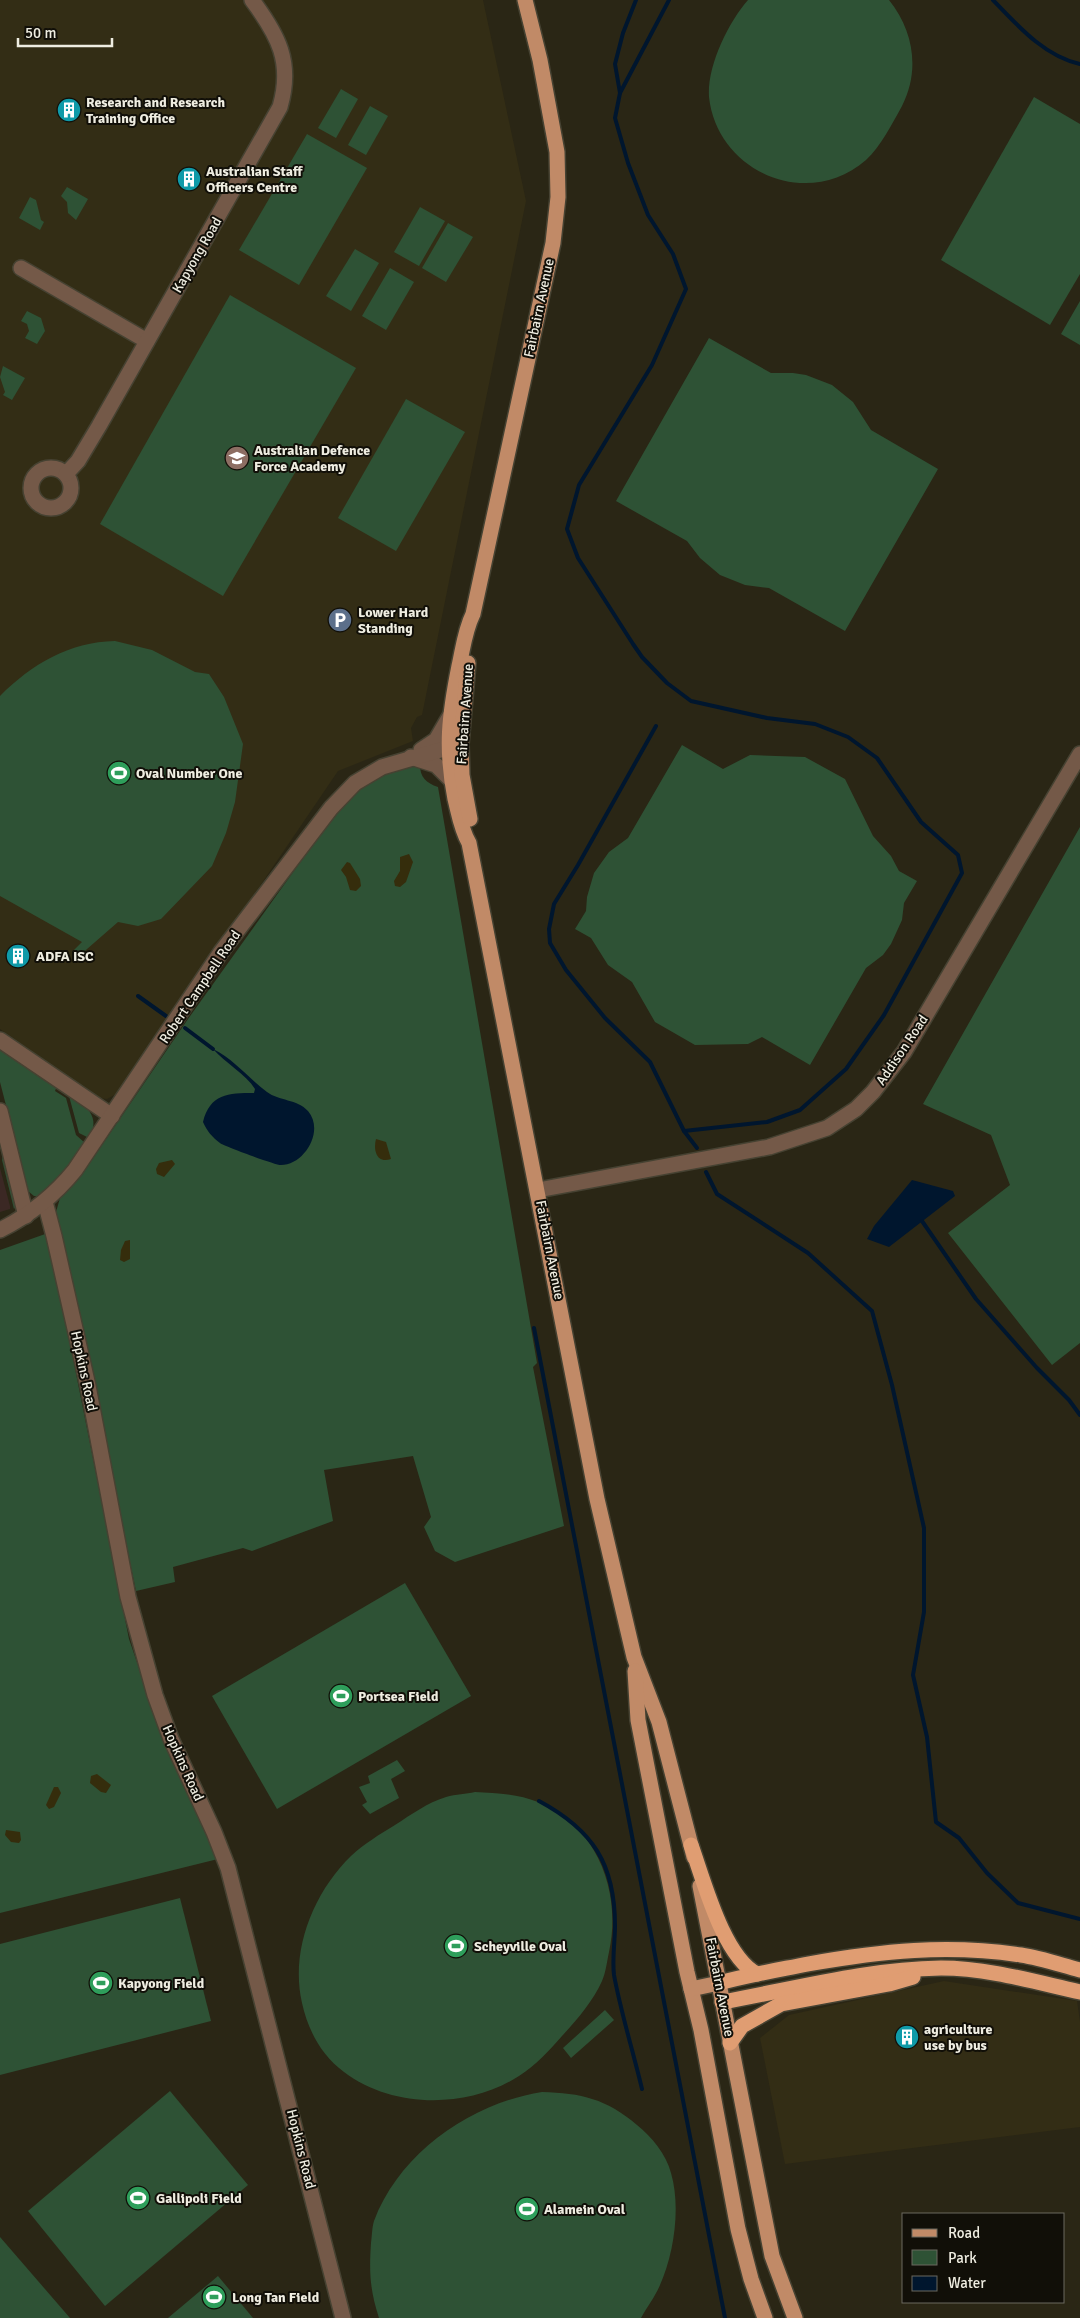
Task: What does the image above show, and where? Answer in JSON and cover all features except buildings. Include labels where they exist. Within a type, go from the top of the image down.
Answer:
[{"type":"highway","points":[[691,1845],[723,1932],[743,1964],[757,1974]]},
{"type":"highway","points":[[719,1983],[757,1974],[881,1952],[925,1949],[985,1951],[1022,1955],[1080,1970]]},
{"type":"highway","points":[[722,2002],[880,1973],[941,1968],[992,1973],[1080,1992]]},
{"type":"highway","points":[[730,2043],[735,2033],[742,2026],[775,2006],[889,1984],[941,1968]]},
{"type":"main road","name":"Fairbairn Avenue","points":[[469,842],[472,830],[462,775],[454,745],[450,716],[467,626],[473,614],[553,243],[558,197],[557,152],[540,60],[525,0]]},
{"type":"main road","name":"Fairbairn Avenue","points":[[473,614],[474,630],[454,745],[452,781],[462,830],[469,842],[598,1499],[634,1657],[659,1722],[691,1845],[772,2256],[795,2318]]},
{"type":"main road","name":"Fairbairn Avenue","points":[[634,1657],[638,1720],[696,2007],[738,2229],[751,2279],[764,2318]]},
{"type":"main road","points":[[691,1989],[719,1983]]},
{"type":"main road","points":[[696,2007],[722,2002]]},
{"type":"street","name":"Kapyong Road","points":[[66,474],[78,461],[280,107],[285,77],[281,50],[273,30],[252,0]]},
{"type":"street","points":[[21,268],[147,341]]},
{"type":"street","name":"Robert Campbell Road","points":[[411,757],[436,740],[450,716]]},
{"type":"street","name":"Robert Campbell Road","points":[[0,1230],[26,1216],[45,1202],[75,1170],[221,952],[331,808],[356,783],[382,767],[454,745]]},
{"type":"street","name":"Addison Road","points":[[538,1190],[769,1147],[827,1128],[856,1108],[890,1073],[904,1052],[1080,754]]},
{"type":"street","points":[[411,757],[436,765],[452,781]]},
{"type":"street","points":[[0,1040],[112,1116]]},
{"type":"street","points":[[0,1111],[26,1216]]},
{"type":"street","name":"Hopkins Road","points":[[45,1202],[88,1386],[128,1597],[155,1696],[171,1739],[214,1832],[228,1868],[343,2318]]},
{"type":"shaded area","name":"Australian Defence Force Academy","points":[[0,0],[483,0],[526,201],[422,715],[417,717],[411,728],[413,741],[338,771],[120,1092],[107,1099],[99,1098],[0,1029]]},
{"type":"shaded area","points":[[0,1168],[10,1209],[0,1212]]},
{"type":"shaded area","name":"agriculture use by bus","points":[[944,1981],[1077,2001],[1080,2022],[1080,2127],[785,2164],[760,2038],[789,2015]]},
{"type":"green space","points":[[748,0],[889,0],[897,12],[909,38],[912,51],[911,79],[908,93],[877,148],[866,160],[843,175],[818,182],[793,182],[769,176],[747,163],[729,146],[716,123],[709,97],[711,72],[726,33]]},
{"type":"green space","points":[[341,89],[358,99],[336,138],[318,128]]},
{"type":"green space","points":[[1034,97],[1080,124],[1080,274],[1050,325],[941,260]]},
{"type":"green space","points":[[370,106],[388,116],[366,155],[348,145]]},
{"type":"green space","points":[[307,134],[367,168],[299,285],[239,250]]},
{"type":"green space","points":[[67,187],[88,199],[76,220],[68,213],[67,202],[61,196]]},
{"type":"green space","points":[[30,197],[36,200],[41,220],[44,222],[40,230],[19,218]]},
{"type":"green space","points":[[420,207],[445,221],[419,266],[394,252]]},
{"type":"green space","points":[[448,223],[473,237],[446,282],[422,268]]},
{"type":"green space","points":[[355,249],[379,263],[351,311],[326,296]]},
{"type":"green space","points":[[390,268],[414,282],[386,330],[362,316]]},
{"type":"green space","points":[[230,295],[356,368],[223,596],[100,524]]},
{"type":"green space","points":[[1080,301],[1080,345],[1061,334]]},
{"type":"green space","points":[[27,311],[41,318],[45,331],[37,344],[25,338],[29,331],[27,324],[21,321]]},
{"type":"green space","points":[[709,338],[771,373],[806,375],[832,385],[853,402],[871,430],[938,469],[845,631],[769,588],[745,585],[720,575],[700,558],[687,541],[616,501]]},
{"type":"green space","points":[[3,366],[25,378],[12,400],[3,395],[5,392],[0,377]]},
{"type":"green space","points":[[406,399],[465,432],[396,551],[338,518]]},
{"type":"green space","name":"Oval Number One","points":[[115,641],[152,650],[195,672],[209,674],[224,697],[243,744],[235,802],[226,833],[212,866],[161,919],[138,926],[118,922],[79,956],[74,950],[82,942],[0,896],[0,696],[25,674],[52,657],[82,646],[98,642]]},
{"type":"green space","points":[[682,745],[723,769],[750,755],[805,757],[845,779],[873,836],[891,856],[899,871],[917,881],[904,903],[902,920],[891,944],[883,955],[866,968],[810,1065],[762,1037],[748,1044],[695,1045],[655,1022],[632,982],[608,965],[591,938],[575,929],[586,911],[587,897],[594,873],[609,852],[628,838]]},
{"type":"green space","points":[[406,764],[420,765],[424,779],[438,787],[537,1363],[533,1367],[564,1526],[455,1562],[435,1551],[424,1527],[431,1517],[413,1456],[324,1470],[333,1521],[252,1551],[243,1548],[173,1567],[175,1582],[136,1591],[56,1212],[60,1198],[89,1164],[188,1019],[326,826],[358,787],[383,772]]},
{"type":"green space","points":[[1080,827],[1080,1343],[1052,1365],[948,1233],[1010,1185],[991,1135],[923,1104]]},
{"type":"green space","points":[[0,1047],[57,1086],[55,1091],[66,1098],[76,1135],[85,1143],[63,1174],[40,1196],[34,1196],[28,1191],[0,1082]]},
{"type":"green space","points":[[61,1089],[82,1103],[91,1115],[93,1129],[89,1138],[79,1133],[69,1096]]},
{"type":"green space","points":[[3,1155],[17,1205],[14,1209],[2,1160]]},
{"type":"green space","points":[[48,1233],[129,1639],[164,1741],[218,1859],[0,1913],[0,1250]]},
{"type":"green space","name":"Portsea Field","points":[[405,1583],[471,1696],[277,1809],[212,1696]]},
{"type":"green space","points":[[397,1760],[405,1771],[391,1779],[399,1798],[370,1814],[362,1805],[367,1802],[359,1787],[370,1783],[368,1776]]},
{"type":"green space","name":"Scheyville Oval","points":[[475,1792],[499,1793],[538,1802],[559,1813],[576,1827],[590,1844],[601,1864],[608,1885],[612,1907],[612,1930],[602,1981],[579,2017],[542,2058],[519,2076],[499,2087],[454,2099],[407,2098],[385,2093],[363,2084],[344,2072],[322,2050],[312,2032],[302,2003],[299,1983],[302,1943],[316,1905],[326,1887],[337,1871],[361,1847],[432,1802],[450,1796]]},
{"type":"green space","name":"Kapyong Field","points":[[180,1898],[211,2021],[0,2075],[0,1944]]},
{"type":"green space","points":[[605,2010],[614,2020],[571,2058],[563,2048]]},
{"type":"green space","name":"Gallipoli Field","points":[[170,2091],[248,2185],[105,2306],[28,2211]]},
{"type":"green space","name":"Alamein Oval","points":[[542,2092],[581,2096],[604,2103],[615,2109],[648,2135],[658,2146],[669,2166],[674,2186],[676,2215],[672,2245],[660,2285],[641,2318],[379,2318],[370,2273],[373,2226],[386,2196],[401,2173],[420,2153],[465,2119],[490,2107]]},
{"type":"green space","points":[[0,2237],[70,2318],[0,2318]]},
{"type":"green space","name":"Long Tan Field","points":[[218,2276],[253,2318],[168,2318]]},
{"type":"sand","points":[[409,854],[413,862],[406,882],[400,887],[395,886],[394,881],[400,871],[400,857]]},
{"type":"sand","points":[[347,862],[350,863],[360,879],[361,886],[356,891],[350,890],[346,877],[341,870]]},
{"type":"sand","points":[[376,1139],[386,1142],[391,1159],[382,1160],[379,1158],[375,1148]]},
{"type":"sand","points":[[172,1160],[175,1164],[164,1177],[157,1174],[156,1169],[159,1163]]},
{"type":"sand","points":[[130,1240],[130,1259],[124,1262],[120,1260],[121,1250],[125,1241]]},
{"type":"sand","points":[[97,1774],[111,1785],[106,1793],[101,1792],[90,1783],[91,1776]]},
{"type":"sand","points":[[54,1787],[58,1787],[61,1793],[54,1807],[49,1809],[46,1805]]},
{"type":"sand","points":[[6,1830],[20,1832],[21,1840],[19,1843],[11,1842],[5,1835]]},
{"type":"water","points":[[213,1049],[228,1058],[267,1092],[299,1104],[308,1111],[313,1119],[313,1137],[310,1146],[297,1159],[289,1164],[277,1164],[224,1145],[210,1134],[203,1122],[210,1106],[215,1101],[228,1095],[254,1093],[255,1089],[246,1078]]},
{"type":"water","points":[[912,1180],[953,1191],[955,1196],[889,1247],[867,1239],[874,1226]]},
{"type":"waterway","points":[[620,93],[615,64],[623,33],[636,0]]},
{"type":"waterway","points":[[656,726],[554,904],[549,929],[550,943],[566,970],[605,1018],[650,1062],[684,1131],[767,1122],[800,1110],[846,1069],[884,1015],[962,873],[958,855],[921,822],[877,758],[848,737],[815,724],[767,718],[691,701],[667,683],[642,657],[633,644],[578,558],[567,529],[579,485],[652,365],[686,289],[673,254],[648,215],[628,163],[615,118],[620,93],[669,0]]},
{"type":"waterway","points":[[993,0],[1043,47],[1067,60],[1080,64]]},
{"type":"waterway","points":[[138,996],[166,1016]]},
{"type":"waterway","points":[[185,1028],[213,1049]]},
{"type":"waterway","points":[[684,1131],[697,1148]]},
{"type":"waterway","points":[[706,1172],[717,1194],[808,1253],[872,1311],[892,1385],[924,1528],[924,1612],[913,1675],[927,1737],[936,1822],[959,1838],[987,1873],[1018,1903],[1080,1919]]},
{"type":"waterway","points":[[922,1221],[976,1299],[1037,1368],[1069,1400],[1080,1415]]},
{"type":"waterway","points":[[534,1328],[725,2318]]},
{"type":"waterway","points":[[539,1801],[574,1824],[587,1837],[605,1867],[611,1884],[614,1904],[614,1975],[642,2089]]},
{"type":"place","name":"Research and Research Training Office","points":[[69,110]]},
{"type":"place","name":"Australian Staff Officers Centre","points":[[189,179]]},
{"type":"place","name":"Australian Defence Force Academy","points":[[237,458]]},
{"type":"place","name":"Lower Hard Standing","points":[[340,620]]},
{"type":"place","name":"Oval Number One","points":[[119,773]]},
{"type":"place","name":"ADFA ISC","points":[[18,956]]},
{"type":"place","name":"Portsea Field","points":[[341,1696]]},
{"type":"place","name":"Scheyville Oval","points":[[456,1946]]},
{"type":"place","name":"Kapyong Field","points":[[101,1983]]},
{"type":"place","name":"agriculture use by bus","points":[[907,2037]]},
{"type":"place","name":"Gallipoli Field","points":[[138,2198]]},
{"type":"place","name":"Alamein Oval","points":[[527,2209]]},
{"type":"place","name":"Long Tan Field","points":[[214,2297]]}]
